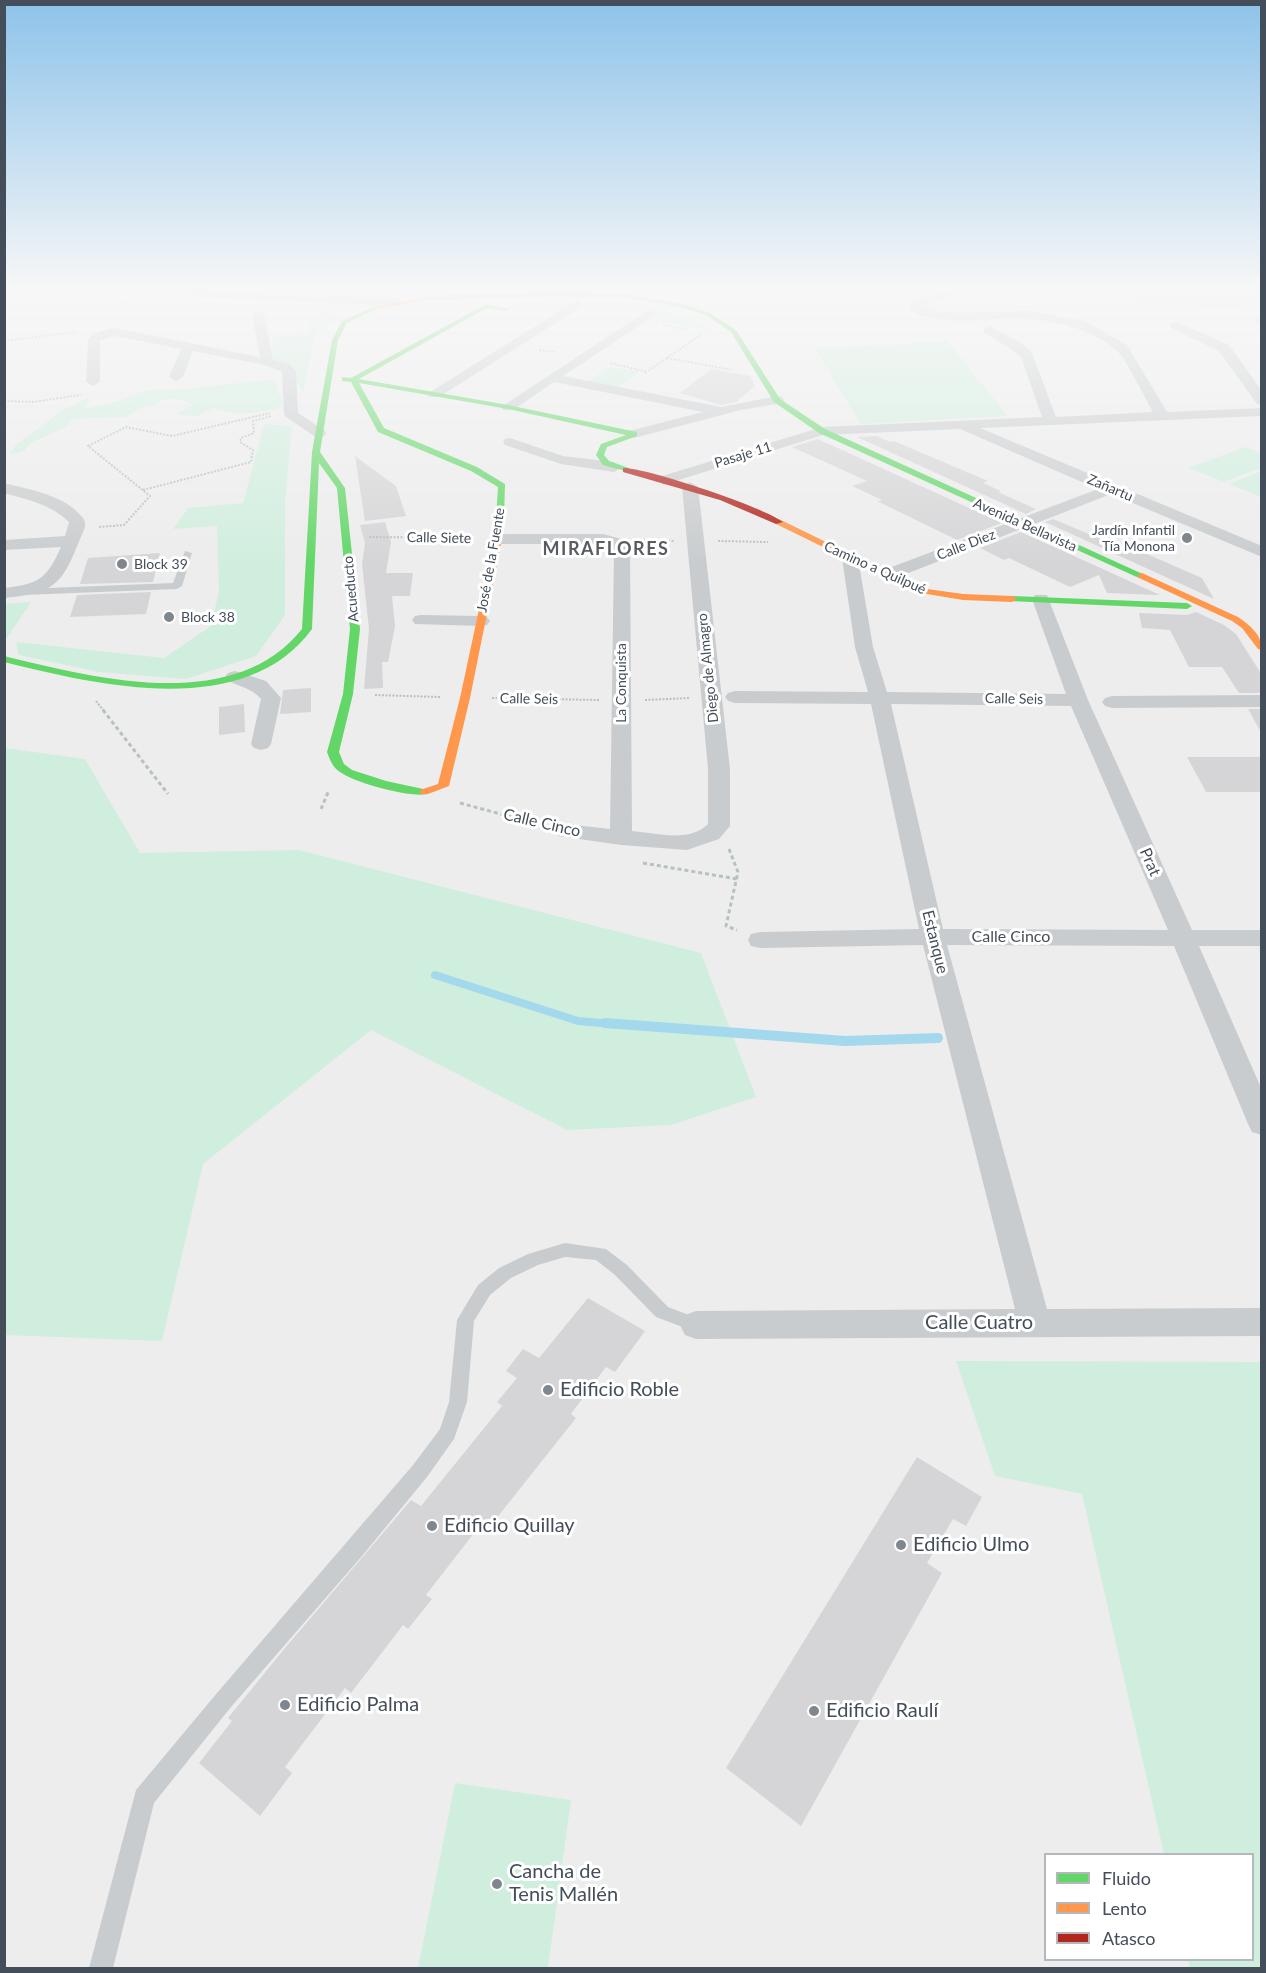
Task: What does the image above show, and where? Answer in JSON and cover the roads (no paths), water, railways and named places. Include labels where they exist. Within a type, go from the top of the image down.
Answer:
[{"type":"street","points":[[289,382],[291,414],[319,433]]},
{"type":"street","points":[[4,659],[77,677],[131,686],[185,688],[235,677],[280,658],[301,640],[308,629],[316,452],[327,382]]},
{"type":"street","name":"José de la Fuente","points":[[354,382],[381,430],[474,469],[502,486],[498,538],[465,698],[443,786],[421,793]]},
{"type":"street","points":[[365,382],[508,407],[634,434]]},
{"type":"street","points":[[434,394],[453,382]]},
{"type":"street","points":[[508,407],[546,382]]},
{"type":"street","points":[[574,382],[721,411]]},
{"type":"street","points":[[614,467],[602,459],[601,450],[613,441],[753,403],[777,400],[765,382]]},
{"type":"street","points":[[1036,382],[1050,421]]},
{"type":"street","points":[[1142,382],[1162,416]]},
{"type":"street","points":[[1248,382],[1262,401]]},
{"type":"street","name":"Avenida Bellavista","points":[[777,400],[822,431],[1253,629]]},
{"type":"street","points":[[822,431],[1262,412]]},
{"type":"street","name":"Zañartu","points":[[958,425],[1262,552]]},
{"type":"street","name":"Pasaje 11","points":[[664,480],[822,431]]},
{"type":"street","points":[[510,442],[543,457],[578,465],[614,467]]},
{"type":"street","name":"Acueducto","points":[[316,452],[341,488],[347,537],[348,581],[355,629],[348,694],[333,752],[339,767],[355,776],[421,793]]},
{"type":"street","name":"Camino a Quilpué","points":[[614,467],[690,487],[752,510],[850,558],[928,592],[963,597],[1149,603],[1211,609]]},
{"type":"street","name":"Diego de Almagro","points":[[690,487],[718,769],[710,833]]},
{"type":"street","points":[[4,488],[62,507],[76,520],[74,534],[58,572],[45,584],[12,592]]},
{"type":"street","name":"Calle Diez","points":[[887,575],[1111,489]]},
{"type":"street","points":[[4,545],[74,534]]},
{"type":"street","name":"La Conquista","points":[[498,538],[603,539],[616,543],[622,549],[621,838]]},
{"type":"street","name":"Estanque","points":[[850,558],[864,647],[879,697],[933,937],[1035,1323]]},
{"type":"street","name":"Prat","points":[[1041,599],[1078,700],[1183,937],[1262,1124]]},
{"type":"street","points":[[421,621],[481,621]]},
{"type":"street","points":[[1253,629],[1262,647]]},
{"type":"street","points":[[235,677],[259,685],[271,698],[261,744]]},
{"type":"street","name":"Calle Seis","points":[[735,697],[1078,700]]},
{"type":"street","points":[[1112,702],[1262,701]]},
{"type":"street","name":"Calle Cinco","points":[[566,831],[687,843],[710,833]]},
{"type":"street","name":"Calle Cinco","points":[[760,940],[933,937],[1262,938]]},
{"type":"street","name":"Calle Cuatro","points":[[696,1324],[1262,1322]]},
{"type":"lane","points":[[12,592],[177,586],[188,553]]},
{"type":"lane","points":[[101,1968],[144,1798],[224,1700],[355,1550],[448,1433],[458,1402],[465,1320],[484,1290],[505,1273],[534,1259],[565,1250],[600,1254],[621,1270],[662,1312],[696,1324]]},
{"type":"waterway","points":[[435,975],[578,1021],[625,1025]]},
{"type":"waterway","points":[[605,1023],[845,1041],[938,1038]]},
{"type":"place","name":"Jardín Infantil Tía Monona","points":[[1187,538]]},
{"type":"place","name":"Block 39","points":[[122,564]]},
{"type":"place","name":"Block 38","points":[[169,617]]},
{"type":"place","name":"Edificio Roble","points":[[548,1390]]},
{"type":"place","name":"Edificio Quillay","points":[[432,1526]]},
{"type":"place","name":"Edificio Ulmo","points":[[901,1545]]},
{"type":"place","name":"Edificio Palma","points":[[285,1705]]},
{"type":"place","name":"Edificio Raulí","points":[[814,1711]]},
{"type":"place","name":"Cancha de Tenis Mallén","points":[[497,1884]]},
{"type":"district","name":"MIRAFLORES","points":[[606,549]]}]
